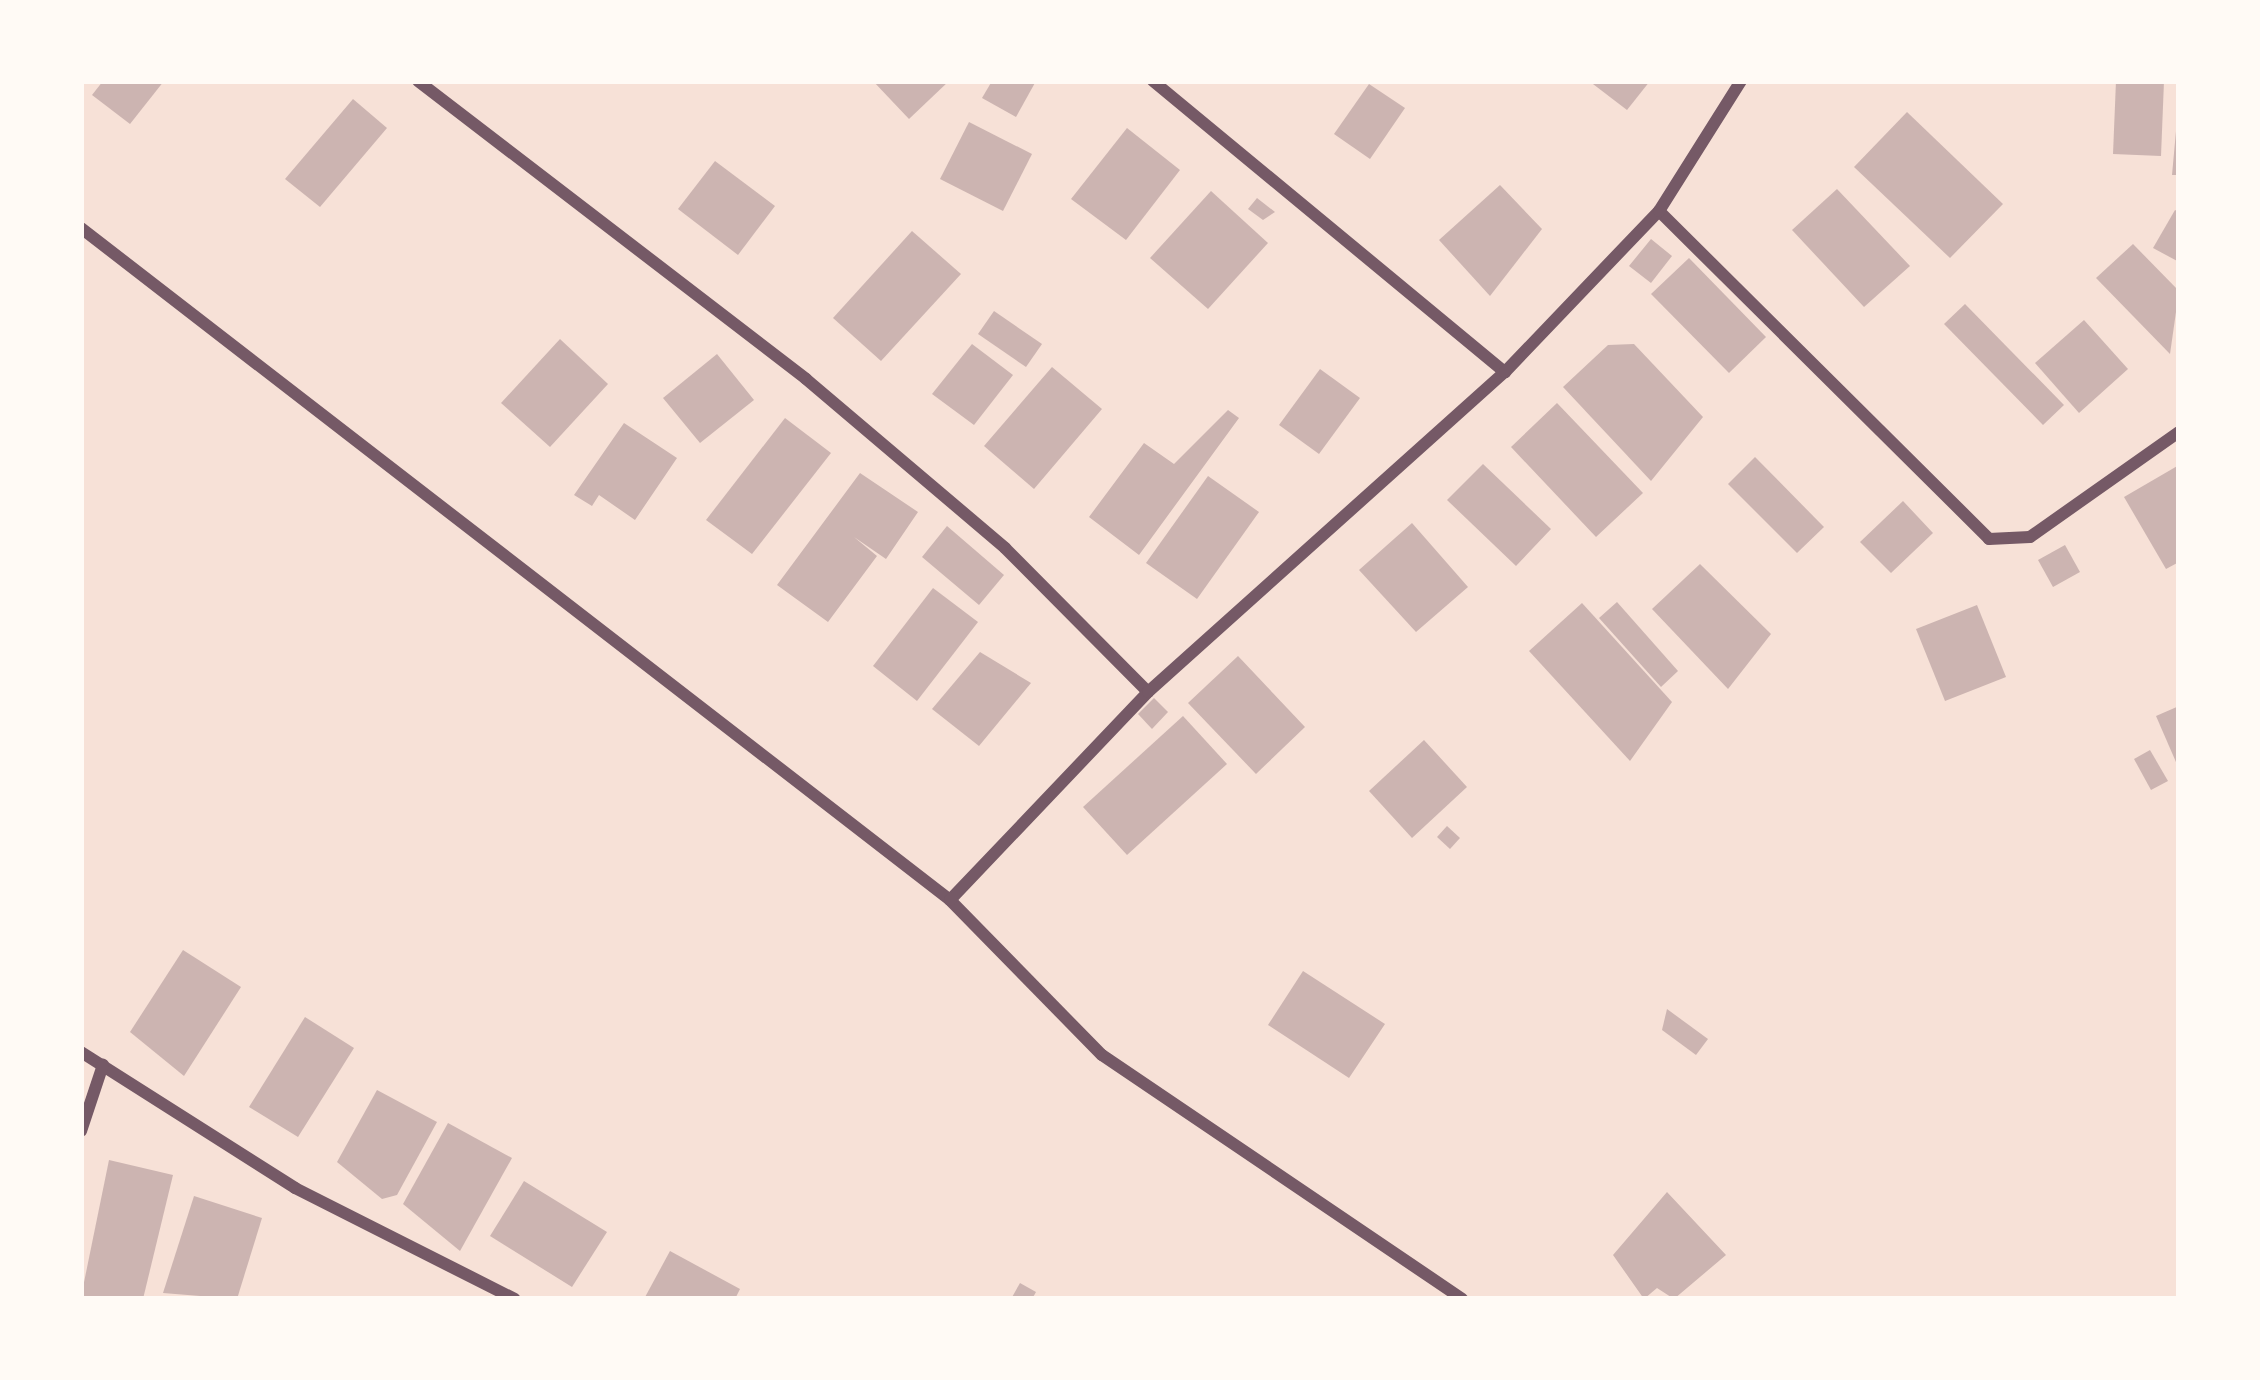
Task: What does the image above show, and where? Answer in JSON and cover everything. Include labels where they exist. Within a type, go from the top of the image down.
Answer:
[{"type":"street","points":[[418,81],[824,394],[1005,548],[1148,692]]},
{"type":"street","points":[[950,900],[1148,692],[1505,372],[1659,211],[1741,81]]},
{"type":"street","points":[[1161,83],[1505,372]]},
{"type":"street","points":[[1659,211],[1989,539],[2030,536],[2179,432]]},
{"type":"street","points":[[81,228],[950,900],[1102,1055],[1462,1299]]},
{"type":"street","points":[[81,1052],[295,1188],[515,1299]]},
{"type":"street","points":[[81,1131],[104,1065]]},
{"type":"street","points":[[485,1299],[489,1284]]},
{"type":"building","points":[[103,81],[164,81],[130,124],[92,95]]},
{"type":"building","points":[[873,81],[949,81],[909,119]]},
{"type":"building","points":[[992,81],[1036,81],[1016,117],[982,98]]},
{"type":"building","points":[[1589,81],[1650,81],[1627,110]]},
{"type":"building","points":[[2116,81],[2164,81],[2161,156],[2113,154]]},
{"type":"building","points":[[1369,84],[1405,108],[1370,159],[1334,134]]},
{"type":"building","points":[[353,99],[387,128],[320,207],[285,179]]},
{"type":"building","points":[[1907,112],[2003,204],[1950,258],[1854,167]]},
{"type":"building","points":[[969,122],[1032,154],[1003,211],[940,179]]},
{"type":"building","points":[[1127,128],[1180,170],[1126,240],[1071,199]]},
{"type":"building","points":[[2176,131],[2179,175],[2172,175]]},
{"type":"building","points":[[715,161],[775,206],[738,255],[678,209]]},
{"type":"building","points":[[1500,185],[1542,229],[1490,296],[1439,240]]},
{"type":"building","points":[[1837,189],[1910,266],[1864,307],[1792,230]]},
{"type":"building","points":[[1211,191],[1268,243],[1208,309],[1150,258]]},
{"type":"building","points":[[1257,198],[1275,212],[1263,220],[1248,209]]},
{"type":"building","points":[[2175,210],[2179,212],[2179,262],[2153,248]]},
{"type":"building","points":[[912,231],[961,274],[881,361],[833,318]]},
{"type":"building","points":[[1651,239],[1672,256],[1651,283],[1629,266]]},
{"type":"building","points":[[2133,244],[2179,291],[2170,354],[2096,278]]},
{"type":"building","points":[[1689,258],[1766,337],[1729,373],[1651,294]]},
{"type":"building","points":[[1965,304],[2064,405],[2043,425],[1944,324]]},
{"type":"building","points":[[994,311],[1042,344],[1026,367],[978,334]]},
{"type":"building","points":[[2084,320],[2128,369],[2079,413],[2035,363]]},
{"type":"building","points":[[560,339],[608,384],[550,447],[501,403]]},
{"type":"building","points":[[972,344],[1013,375],[974,425],[932,394]]},
{"type":"building","points":[[1634,344],[1703,417],[1651,481],[1563,387],[1608,345]]},
{"type":"building","points":[[717,354],[754,400],[700,443],[663,398]]},
{"type":"building","points":[[1052,367],[1102,409],[1034,489],[984,446]]},
{"type":"building","points":[[1320,369],[1360,398],[1319,454],[1279,425]]},
{"type":"building","points":[[1557,403],[1643,493],[1596,537],[1511,447]]},
{"type":"building","points":[[1228,410],[1239,418],[1139,555],[1089,517],[1144,443],[1174,464]]},
{"type":"building","points":[[785,418],[831,453],[752,554],[706,520]]},
{"type":"building","points":[[624,423],[677,458],[635,520],[599,495],[592,506],[574,495]]},
{"type":"building","points":[[1755,457],[1824,527],[1797,553],[1728,484]]},
{"type":"building","points":[[1483,464],[1551,529],[1516,566],[1447,500]]},
{"type":"building","points":[[2179,465],[2179,562],[2166,569],[2124,497]]},
{"type":"building","points":[[860,473],[918,512],[886,559],[854,537],[877,556],[828,622],[777,585]]},
{"type":"building","points":[[1208,476],[1259,512],[1197,599],[1146,563]]},
{"type":"building","points":[[1903,501],[1933,533],[1891,573],[1860,542]]},
{"type":"building","points":[[1412,523],[1468,587],[1416,632],[1359,570]]},
{"type":"building","points":[[947,526],[1004,575],[979,605],[922,557]]},
{"type":"building","points":[[2065,545],[2080,572],[2053,587],[2038,560]]},
{"type":"building","points":[[1700,564],[1771,634],[1728,689],[1652,609]]},
{"type":"building","points":[[933,588],[978,622],[917,701],[873,666]]},
{"type":"building","points":[[1617,602],[1678,671],[1661,687],[1599,618]]},
{"type":"building","points":[[1582,603],[1672,702],[1630,761],[1529,651]]},
{"type":"building","points":[[1977,605],[2006,677],[1945,701],[1916,629]]},
{"type":"building","points":[[980,652],[1031,683],[979,746],[932,709]]},
{"type":"building","points":[[1238,656],[1305,727],[1256,774],[1188,703]]},
{"type":"building","points":[[1154,698],[1168,712],[1152,729],[1138,714]]},
{"type":"building","points":[[2179,706],[2179,769],[2156,716]]},
{"type":"building","points":[[1183,716],[1227,764],[1127,855],[1083,807]]},
{"type":"building","points":[[1424,740],[1467,787],[1412,838],[1369,791]]},
{"type":"building","points":[[2150,750],[2168,781],[2151,790],[2134,759]]},
{"type":"building","points":[[1447,826],[1460,838],[1450,849],[1437,837]]},
{"type":"building","points":[[183,950],[241,987],[184,1076],[130,1032]]},
{"type":"building","points":[[1303,971],[1385,1024],[1349,1078],[1268,1025]]},
{"type":"building","points":[[1667,1009],[1708,1039],[1696,1055],[1662,1030]]},
{"type":"building","points":[[305,1017],[354,1048],[298,1137],[249,1107]]},
{"type":"building","points":[[377,1090],[437,1122],[397,1195],[382,1199],[337,1162]]},
{"type":"building","points":[[448,1123],[512,1158],[460,1251],[403,1204]]},
{"type":"building","points":[[109,1160],[173,1175],[143,1299],[81,1297]]},
{"type":"building","points":[[524,1181],[607,1232],[572,1287],[490,1236]]},
{"type":"building","points":[[1667,1192],[1726,1255],[1674,1299],[1657,1288],[1644,1299],[1613,1255]]},
{"type":"building","points":[[194,1196],[262,1218],[237,1299],[163,1293]]},
{"type":"building","points":[[670,1251],[740,1289],[735,1299],[644,1299]]},
{"type":"building","points":[[1020,1283],[1036,1292],[1032,1299],[1011,1299]]}]
